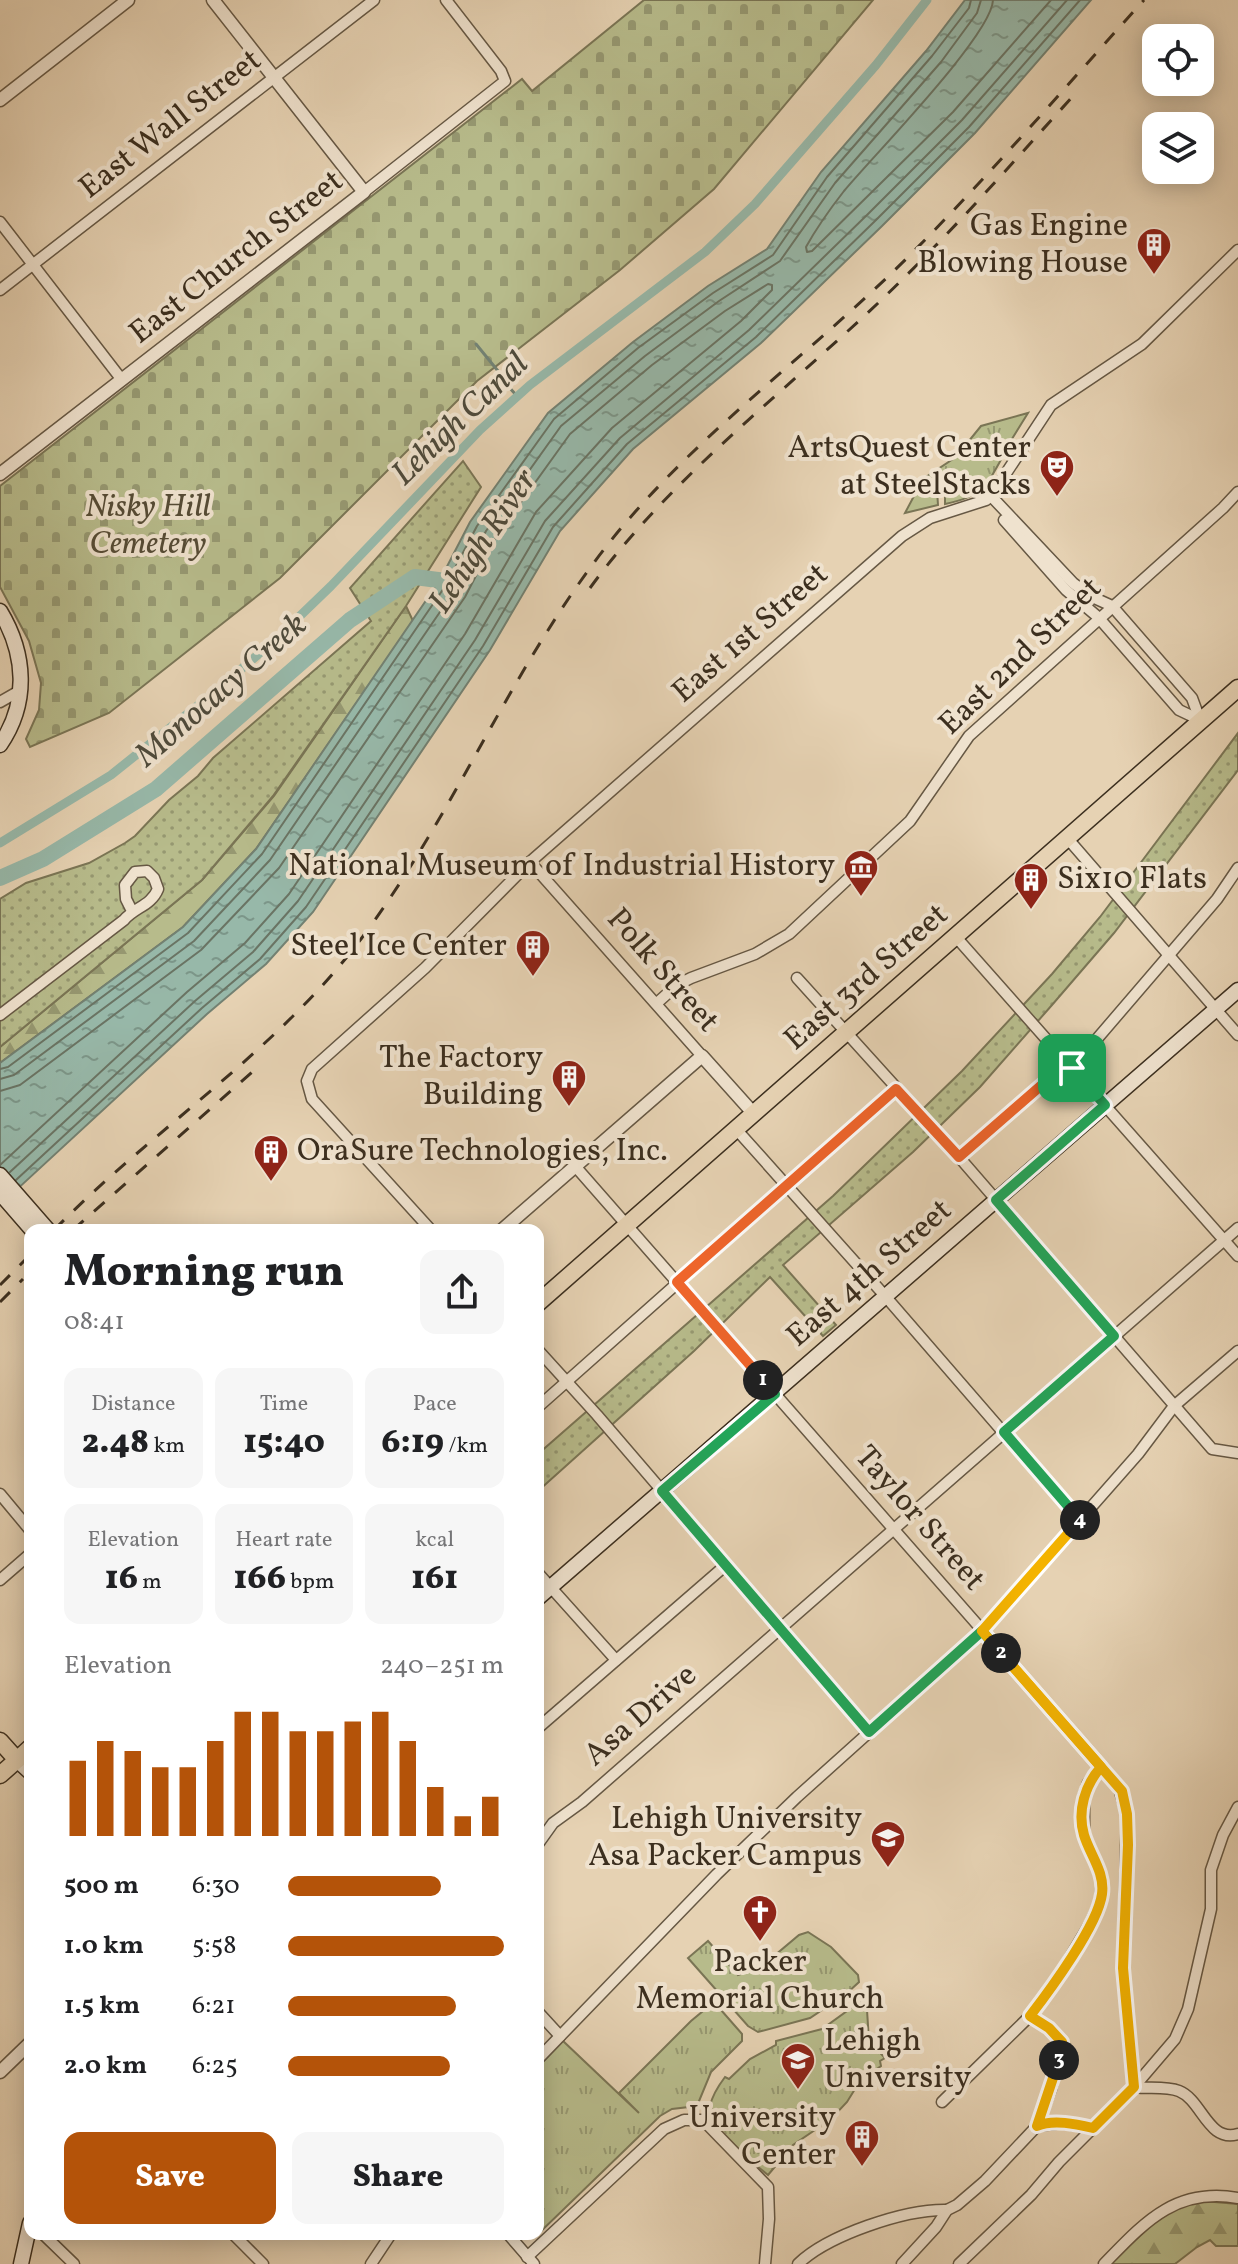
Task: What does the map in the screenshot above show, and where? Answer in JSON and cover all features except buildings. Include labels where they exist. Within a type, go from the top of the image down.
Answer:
[{"type":"main road","points":[[0,611],[18,650],[21,690],[14,720],[0,745]]},
{"type":"main road","name":"East 3rd Street","points":[[544,1298],[1236,688]]},
{"type":"main road","name":"East 4th Street","points":[[544,1592],[1238,990]]},
{"type":"main road","points":[[0,1175],[43,1224]]},
{"type":"main road","points":[[0,1193],[27,1224]]},
{"type":"main road","points":[[0,1741],[24,1766]]},
{"type":"main road","points":[[0,1775],[24,1754]]},
{"type":"main road","points":[[21,2264],[26,2240]]},
{"type":"street","points":[[0,100],[128,0]]},
{"type":"street","points":[[213,0],[364,192]]},
{"type":"street","name":"East Wall Street","points":[[0,290],[374,0]]},
{"type":"street","name":"East Church Street","points":[[0,474],[505,81],[501,71],[446,0]]},
{"type":"street","points":[[0,222],[122,380]]},
{"type":"street","points":[[988,498],[1051,405],[1142,344],[1238,250]]},
{"type":"street","name":"East 2nd Street","points":[[657,1003],[677,985],[755,954],[789,934],[910,821],[969,736],[1238,492]]},
{"type":"street","points":[[988,498],[1073,583],[1090,596],[1112,606],[1192,698],[1200,720]]},
{"type":"street","points":[[988,498],[1066,590],[1098,617],[1179,710],[1200,720]]},
{"type":"street","name":"East 1st Street","points":[[426,1224],[312,1099],[307,1081],[312,1069],[425,968],[530,862],[902,536],[930,518],[988,498]]},
{"type":"street","points":[[0,702],[21,690]]},
{"type":"street","points":[[1068,839],[1238,1035]]},
{"type":"street","name":"Polk Street","points":[[530,862],[754,1114]]},
{"type":"street","points":[[959,1157],[1069,1065],[1169,955],[1217,899],[1238,868]]},
{"type":"street","points":[[0,1015],[132,911]]},
{"type":"street","points":[[956,937],[1238,1256]]},
{"type":"street","points":[[797,978],[959,1157],[1212,1449],[1238,1453]]},
{"type":"street","points":[[509,1224],[702,1056]]},
{"type":"street","points":[[544,1402],[786,1187],[792,1178],[896,1089]]},
{"type":"street","points":[[736,1129],[1080,1521]]},
{"type":"street","name":"Taylor Street","points":[[575,1166],[1118,1785],[1127,1814],[1123,1968],[1134,2087]]},
{"type":"street","name":"Asa Drive","points":[[544,1836],[553,1823],[582,1802],[1238,1228]]},
{"type":"street","points":[[544,2053],[659,1932],[785,1809],[982,1631],[1148,1442],[1174,1406],[1238,1351]]},
{"type":"street","points":[[544,1357],[869,1732]]},
{"type":"street","points":[[0,1494],[24,1523]]},
{"type":"street","points":[[0,1580],[24,1559]]},
{"type":"street","points":[[544,1723],[726,1565]]},
{"type":"street","points":[[544,1580],[616,1660]]},
{"type":"street","points":[[942,2102],[1030,2016],[1091,1922],[1100,1902],[1102,1879],[1084,1834],[1086,1788],[1101,1767]]},
{"type":"street","points":[[959,2264],[1031,2195],[1134,2087],[1183,2026],[1211,1909],[1211,1870],[1223,1835],[1238,1807]]},
{"type":"street","points":[[1030,2016],[1049,2028],[1062,2042],[1051,2089],[1037,2126]]},
{"type":"street","points":[[544,2019],[560,2036]]},
{"type":"street","points":[[0,2072],[24,2049]]},
{"type":"street","points":[[1134,2087],[1177,2090],[1192,2099],[1219,2133],[1230,2136],[1238,2134]]},
{"type":"street","points":[[513,2240],[530,2260],[664,2129],[684,2120],[703,2120],[768,2187],[765,2264]]},
{"type":"street","points":[[798,2264],[825,2244],[877,2223],[947,2210],[957,2205],[1043,2123],[1093,2128]]},
{"type":"street","points":[[1104,2264],[1159,2211],[1172,2204],[1211,2196],[1238,2198]]},
{"type":"street","points":[[902,2264],[936,2227],[947,2210]]},
{"type":"street","points":[[49,2240],[74,2264]]},
{"type":"street","points":[[239,2240],[263,2264]]},
{"type":"street","points":[[371,2264],[387,2240]]},
{"type":"green space","name":"Nisky Hill Cemetery","points":[[644,0],[873,0],[714,189],[620,270],[477,381],[280,578],[109,713],[30,747],[26,739],[39,710],[41,683],[29,641],[0,587],[0,486],[522,79],[532,91]]},
{"type":"green space","points":[[1028,413],[1007,447],[991,446],[988,452],[1002,458],[981,490],[945,504],[945,488],[937,490],[938,505],[905,513],[923,479],[956,457],[981,426]]},
{"type":"green space","points":[[463,461],[481,487],[406,606],[273,796],[202,880],[0,1047],[0,899],[26,883],[89,863],[135,836],[213,758],[371,621],[350,588]]},
{"type":"green space","points":[[406,606],[413,621],[256,849],[183,927],[0,1063],[0,1047],[202,880],[274,796]]},
{"type":"green space","points":[[1238,733],[1238,770],[1114,933],[980,1087],[913,1152],[783,1265],[836,1325],[823,1336],[770,1277],[694,1351],[544,1486],[544,1449],[833,1196],[962,1071],[1100,917]]},
{"type":"green space","points":[[808,1932],[831,1947],[858,1975],[859,1982],[810,2018],[758,2032],[748,2026],[688,1958],[708,1941],[738,1975],[762,1966],[799,1935]]},
{"type":"green space","points":[[861,2001],[867,2010],[869,2041],[885,2058],[880,2061],[881,2066],[860,2081],[847,2102],[831,2119],[793,2145],[768,2175],[723,2133],[711,2114],[712,2098],[725,2077],[729,2079],[750,2059],[776,2045],[776,2041],[822,2029]]},
{"type":"green space","points":[[714,2002],[742,2034],[742,2041],[711,2072],[697,2106],[672,2109],[660,2116],[544,2228],[544,2061],[563,2041],[639,2113],[619,2093]]},
{"type":"green space","points":[[1203,2201],[1238,2204],[1238,2246],[1216,2246],[1210,2240],[1175,2264],[1114,2264],[1111,2261],[1172,2207]]},
{"type":"water","name":"Lehigh River","points":[[965,0],[1091,0],[975,133],[882,226],[761,343],[633,449],[560,531],[490,650],[313,912],[266,964],[207,1014],[0,1205],[0,1063],[183,927],[256,849],[440,580],[470,522],[548,413],[633,342],[708,286],[767,249],[821,172],[926,51]]},
{"type":"waterway","name":"Lehigh Canal","points":[[0,843],[111,775],[211,695],[331,586],[480,430],[530,385],[705,252],[755,204],[876,65],[927,0]]},
{"type":"waterway","points":[[476,344],[498,371]]},
{"type":"waterway","points":[[508,386],[517,396]]},
{"type":"waterway","name":"Monocacy Creek","points":[[0,878],[43,859],[156,789],[350,620],[415,577],[461,583]]},
{"type":"railway","points":[[60,1224],[252,1055],[327,980],[361,939],[431,833],[559,613],[595,561],[635,512],[700,445],[908,257],[1144,0]]},
{"type":"railway","points":[[590,588],[619,550],[684,480],[917,265],[1074,95]]},
{"type":"railway","points":[[80,1224],[259,1066]]},
{"type":"railway","points":[[0,1285],[24,1261]]},
{"type":"railway","points":[[0,1302],[23,1279]]},
{"type":"place","name":"Gas Engine Blowing House","points":[[1154,276]]},
{"type":"place","name":"ArtsQuest Center at SteelStacks","points":[[1057,498]]},
{"type":"place","name":"National Museum of Industrial History","points":[[861,898]]},
{"type":"place","name":"Six10 Flats","points":[[1031,911]]},
{"type":"place","name":"Steel Ice Center","points":[[533,978]]},
{"type":"place","name":"The Factory Building","points":[[569,1108]]},
{"type":"place","name":"OraSure Technologies, Inc.","points":[[271,1183]]},
{"type":"place","name":"Lehigh University Asa Packer Campus","points":[[888,1869]]},
{"type":"place","name":"Packer Memorial Church","points":[[760,1943]]},
{"type":"place","name":"Lehigh University","points":[[798,2091]]},
{"type":"place","name":"University Center","points":[[862,2168]]},
{"type":"route","points":[[1072,1068],[1067,1063],[959,1157],[896,1089],[677,1282],[775,1394],[662,1491],[869,1732],[982,1631],[1118,1785],[1127,1814],[1123,1968],[1134,2087],[1093,2128],[1061,2123],[1037,2126],[1051,2089],[1062,2042],[1049,2028],[1030,2016],[1062,1971],[1100,1902],[1102,1879],[1084,1834],[1083,1807],[1088,1783],[1101,1767],[982,1631],[1080,1521],[1004,1432],[1114,1336],[996,1200],[1105,1105],[1072,1068]]}]
